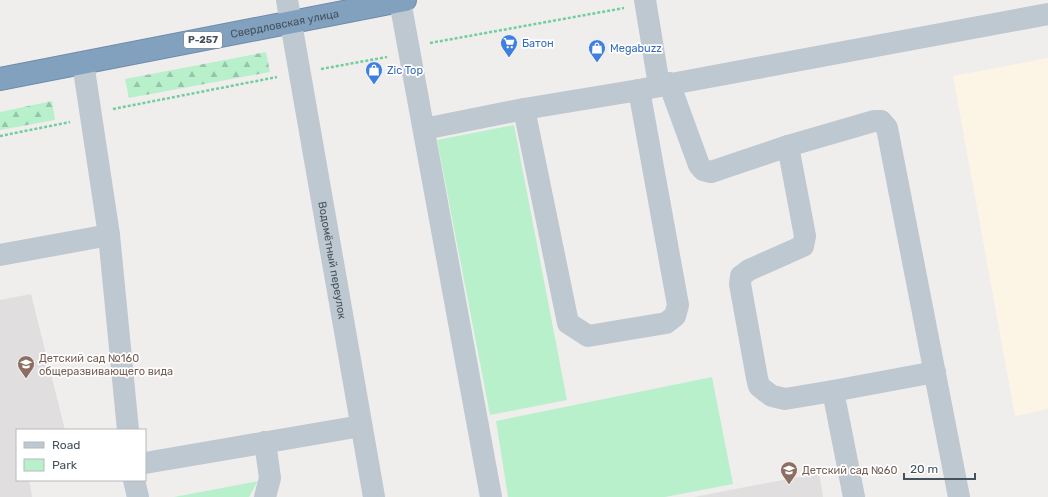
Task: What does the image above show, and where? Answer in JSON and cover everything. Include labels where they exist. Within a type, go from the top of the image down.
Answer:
[{"type":"highway","name":"Свердловская улица","points":[[0,79],[403,0]]},
{"type":"street","name":"Водомётный переулок","points":[[286,0],[374,497]]},
{"type":"street","points":[[403,0],[410,50],[490,497]]},
{"type":"street","points":[[524,109],[568,323],[588,336],[666,323],[675,316],[678,305],[656,86],[645,2]]},
{"type":"street","points":[[424,129],[524,109],[1048,14]]},
{"type":"street","points":[[83,63],[109,236],[128,429]]},
{"type":"street","points":[[656,86],[699,165],[703,170],[712,172],[788,146],[874,121],[881,121],[888,128],[960,497]]},
{"type":"street","points":[[788,146],[805,236],[803,246],[749,270],[741,276],[740,284],[757,378],[760,386],[772,396],[785,399],[935,372]]},
{"type":"street","points":[[0,255],[109,236]]},
{"type":"street","points":[[833,391],[854,497]]},
{"type":"street","points":[[146,463],[361,426]]},
{"type":"street","points":[[265,442],[270,478],[265,497]]},
{"type":"street","points":[[134,481],[138,497]]},
{"type":"path","points":[[0,136],[74,121],[120,107],[393,56],[432,42],[645,2]]},
{"type":"shaded area","points":[[1048,58],[1048,409],[1015,416],[953,76]]},
{"type":"shaded area","name":"Детский сад №160 общеразвивающего вида","points":[[31,294],[65,429],[16,429],[16,481],[29,481],[32,497],[0,497],[0,300]]},
{"type":"shaded area","name":"Детский сад №60","points":[[819,473],[823,497],[694,497]]},
{"type":"green space","points":[[266,52],[270,72],[129,98],[125,79]]},
{"type":"green space","points":[[52,101],[55,120],[0,130],[0,112]]},
{"type":"green space","points":[[514,125],[567,400],[490,415],[437,140]]},
{"type":"green space","points":[[712,377],[733,484],[665,497],[508,497],[496,421]]},
{"type":"green space","points":[[258,481],[249,497],[174,497]]},
{"type":"place","name":"Батон","points":[[509,58]]},
{"type":"place","name":"Megabuzz","points":[[597,63]]},
{"type":"place","name":"Zic Top","points":[[374,85]]},
{"type":"place","name":"Детский сад №160 общеразвивающего вида","points":[[26,379]]},
{"type":"place","name":"Детский сад №60","points":[[789,485]]}]
